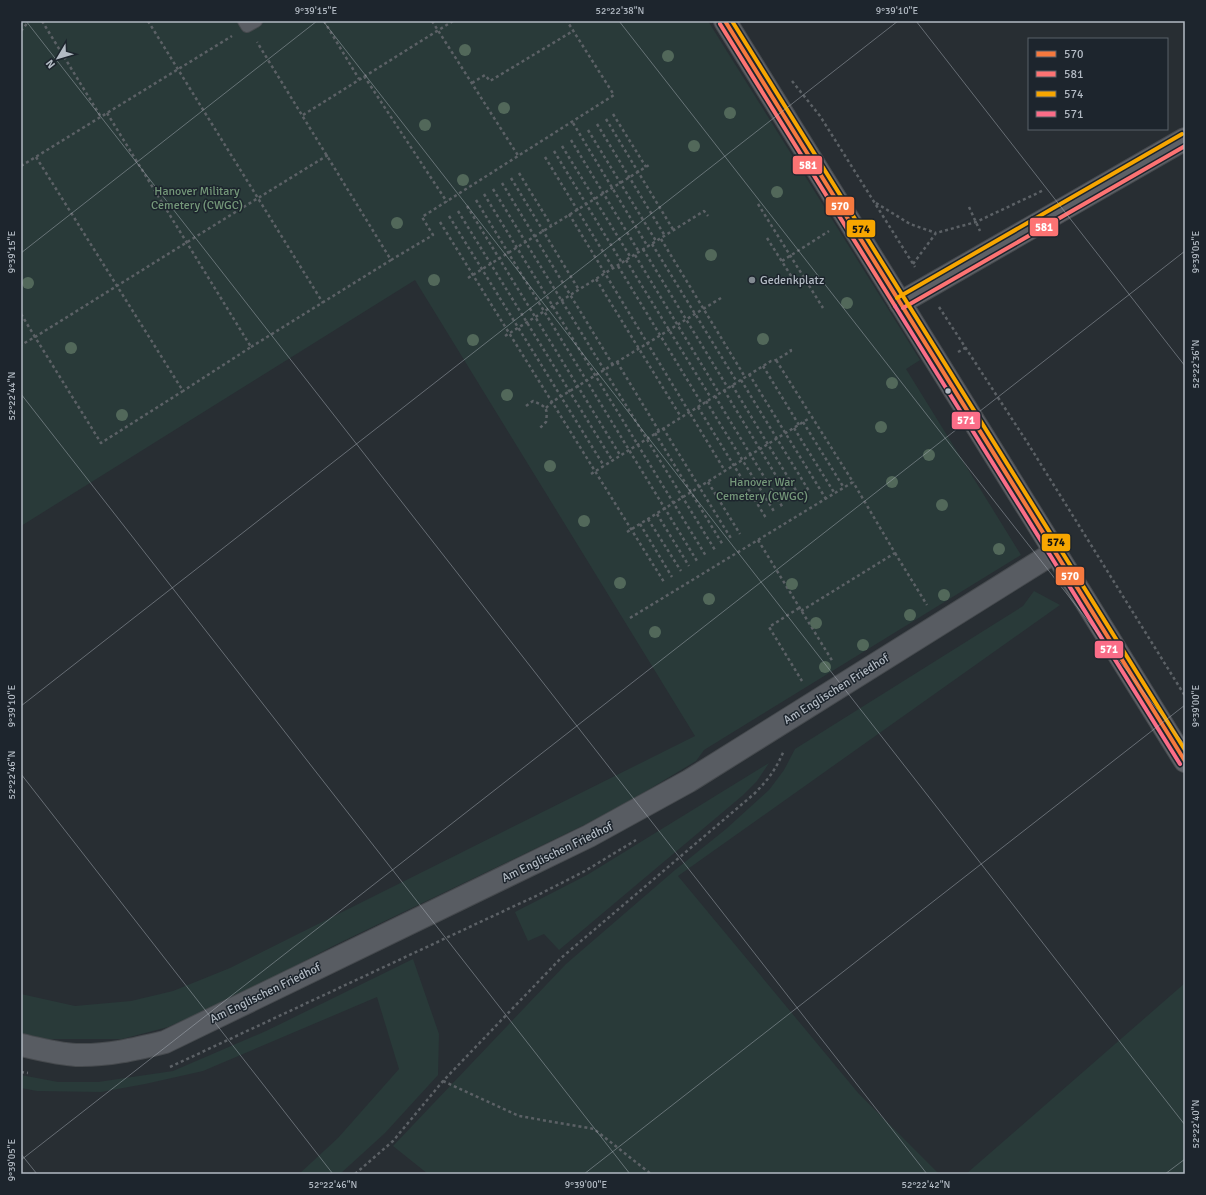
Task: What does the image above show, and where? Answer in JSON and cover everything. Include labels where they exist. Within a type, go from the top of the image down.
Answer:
[{"type":"main road","points":[[725,21],[1185,761]]},
{"type":"main road","points":[[900,302],[1185,139]]},
{"type":"street","name":"Am Englischen Friedhof","points":[[21,1045],[62,1053],[91,1055],[128,1051],[165,1042],[590,836],[689,782],[1055,552]]},
{"type":"path","points":[[21,32],[28,21]]},
{"type":"path","points":[[42,21],[101,117]]},
{"type":"path","points":[[148,21],[323,303]]},
{"type":"path","points":[[324,21],[359,79]]},
{"type":"path","points":[[432,21],[519,157]]},
{"type":"path","points":[[303,114],[453,21]]},
{"type":"path","points":[[21,314],[101,443],[251,347],[433,235],[422,217],[573,123],[614,95],[567,21]]},
{"type":"path","points":[[21,166],[178,69],[249,23],[391,260]]},
{"type":"path","points":[[472,83],[486,75],[490,81],[574,31]]},
{"type":"path","points":[[364,76],[447,202]]},
{"type":"path","points":[[792,80],[820,116],[913,264],[936,233]]},
{"type":"path","points":[[107,113],[251,347]]},
{"type":"path","points":[[613,114],[646,167]]},
{"type":"path","points":[[606,119],[674,231]]},
{"type":"path","points":[[573,123],[648,247]]},
{"type":"path","points":[[597,124],[665,236]]},
{"type":"path","points":[[588,130],[656,241]]},
{"type":"path","points":[[571,140],[639,252]]},
{"type":"path","points":[[562,146],[631,258]]},
{"type":"path","points":[[554,151],[622,263]]},
{"type":"path","points":[[21,345],[328,155]]},
{"type":"path","points":[[36,156],[184,391]]},
{"type":"path","points":[[545,157],[613,268]]},
{"type":"path","points":[[468,278],[649,165]]},
{"type":"path","points":[[519,173],[551,225]]},
{"type":"path","points":[[511,178],[579,290]]},
{"type":"path","points":[[502,183],[613,365]]},
{"type":"path","points":[[875,202],[910,224],[936,233],[976,222],[1048,188]]},
{"type":"path","points":[[493,189],[715,550]]},
{"type":"path","points":[[484,194],[706,556]]},
{"type":"path","points":[[476,200],[697,561]]},
{"type":"path","points":[[758,204],[823,308]]},
{"type":"path","points":[[467,206],[620,455]]},
{"type":"path","points":[[458,211],[612,460]]},
{"type":"path","points":[[505,336],[704,211],[708,216]]},
{"type":"path","points":[[569,214],[725,471]]},
{"type":"path","points":[[449,216],[604,466]]},
{"type":"path","points":[[782,261],[848,219]]},
{"type":"path","points":[[440,222],[664,582]]},
{"type":"path","points":[[767,238],[795,282]]},
{"type":"path","points":[[661,239],[745,377]]},
{"type":"path","points":[[652,244],[737,382]]},
{"type":"path","points":[[644,250],[728,388]]},
{"type":"path","points":[[635,255],[719,393]]},
{"type":"path","points":[[626,260],[711,398]]},
{"type":"path","points":[[618,266],[702,404]]},
{"type":"path","points":[[596,279],[681,417]]},
{"type":"path","points":[[546,408],[552,402],[721,298]]},
{"type":"path","points":[[967,347],[1185,696]]},
{"type":"path","points":[[591,474],[771,361],[776,360],[791,351],[790,348]]},
{"type":"path","points":[[776,360],[928,607]]},
{"type":"path","points":[[617,362],[659,431]]},
{"type":"path","points":[[763,366],[798,425]]},
{"type":"path","points":[[750,374],[826,499]]},
{"type":"path","points":[[741,380],[809,491]]},
{"type":"path","points":[[732,385],[800,497]]},
{"type":"path","points":[[724,390],[792,502]]},
{"type":"path","points":[[715,396],[783,508]]},
{"type":"path","points":[[526,406],[533,401],[546,408],[548,412],[546,422],[540,428]]},
{"type":"path","points":[[706,401],[775,513]]},
{"type":"path","points":[[698,407],[766,518]]},
{"type":"path","points":[[627,532],[808,419]]},
{"type":"path","points":[[803,422],[844,488]]},
{"type":"path","points":[[663,428],[732,540]]},
{"type":"path","points":[[794,428],[835,494]]},
{"type":"path","points":[[655,433],[723,545]]},
{"type":"path","points":[[708,482],[740,534]]},
{"type":"path","points":[[630,618],[835,494],[852,482]]},
{"type":"path","points":[[657,514],[689,566]]},
{"type":"path","points":[[648,519],[681,571]]},
{"type":"path","points":[[640,524],[672,577]]},
{"type":"path","points":[[758,540],[836,666]]},
{"type":"path","points":[[801,611],[895,553]]},
{"type":"path","points":[[799,608],[769,627],[805,685]]},
{"type":"path","points":[[355,1174],[393,1141],[444,1082],[561,958],[754,794],[769,779],[778,766],[785,748],[789,718]]},
{"type":"path","points":[[444,1082],[519,1116],[594,1129],[651,1174]]},
{"type":"green space","points":[[21,21],[708,21],[920,360],[906,369],[1021,555],[704,750],[696,761],[633,799],[584,825],[333,946],[237,997],[168,1027],[122,1039],[46,1039],[21,1033],[21,994],[75,1006],[131,1001],[173,991],[230,968],[695,736],[415,280],[21,526]]},
{"type":"green space","points":[[1034,591],[1060,605],[678,876],[859,1094],[939,1174],[428,1174],[393,1146],[566,964],[675,870],[726,829],[769,790],[784,770],[795,749],[1023,606]]},
{"type":"green space","points":[[769,763],[757,781],[742,796],[559,950],[544,934],[528,941],[515,912],[587,875]]},
{"type":"green space","points":[[413,959],[439,1034],[438,1075],[385,1133],[340,1174],[299,1174],[338,1138],[399,1069],[377,997],[203,1071],[101,1092],[37,1091],[21,1088],[21,1075],[58,1082],[98,1082],[173,1071],[266,1031]]},
{"type":"green space","points":[[1185,983],[1185,1174],[966,1174]]},
{"type":"transit line","name":"570","points":[[725,21],[1185,761]]},
{"type":"transit line","name":"574","points":[[732,21],[1185,750]]},
{"type":"transit line","name":"581","points":[[720,24],[895,306]]},
{"type":"transit line","name":"574","points":[[897,298],[1182,134]]},
{"type":"transit line","name":"581","points":[[903,308],[1185,146]]},
{"type":"transit line","name":"571","points":[[895,306],[1180,764]]},
{"type":"place","name":"Gedenkplatz","points":[[752,280]]},
{"type":"park label","name":"Hanover Military Cemetery (CWGC)","points":[[197,198]]},
{"type":"park label","name":"Hanover War Cemetery (CWGC)","points":[[762,489]]}]
